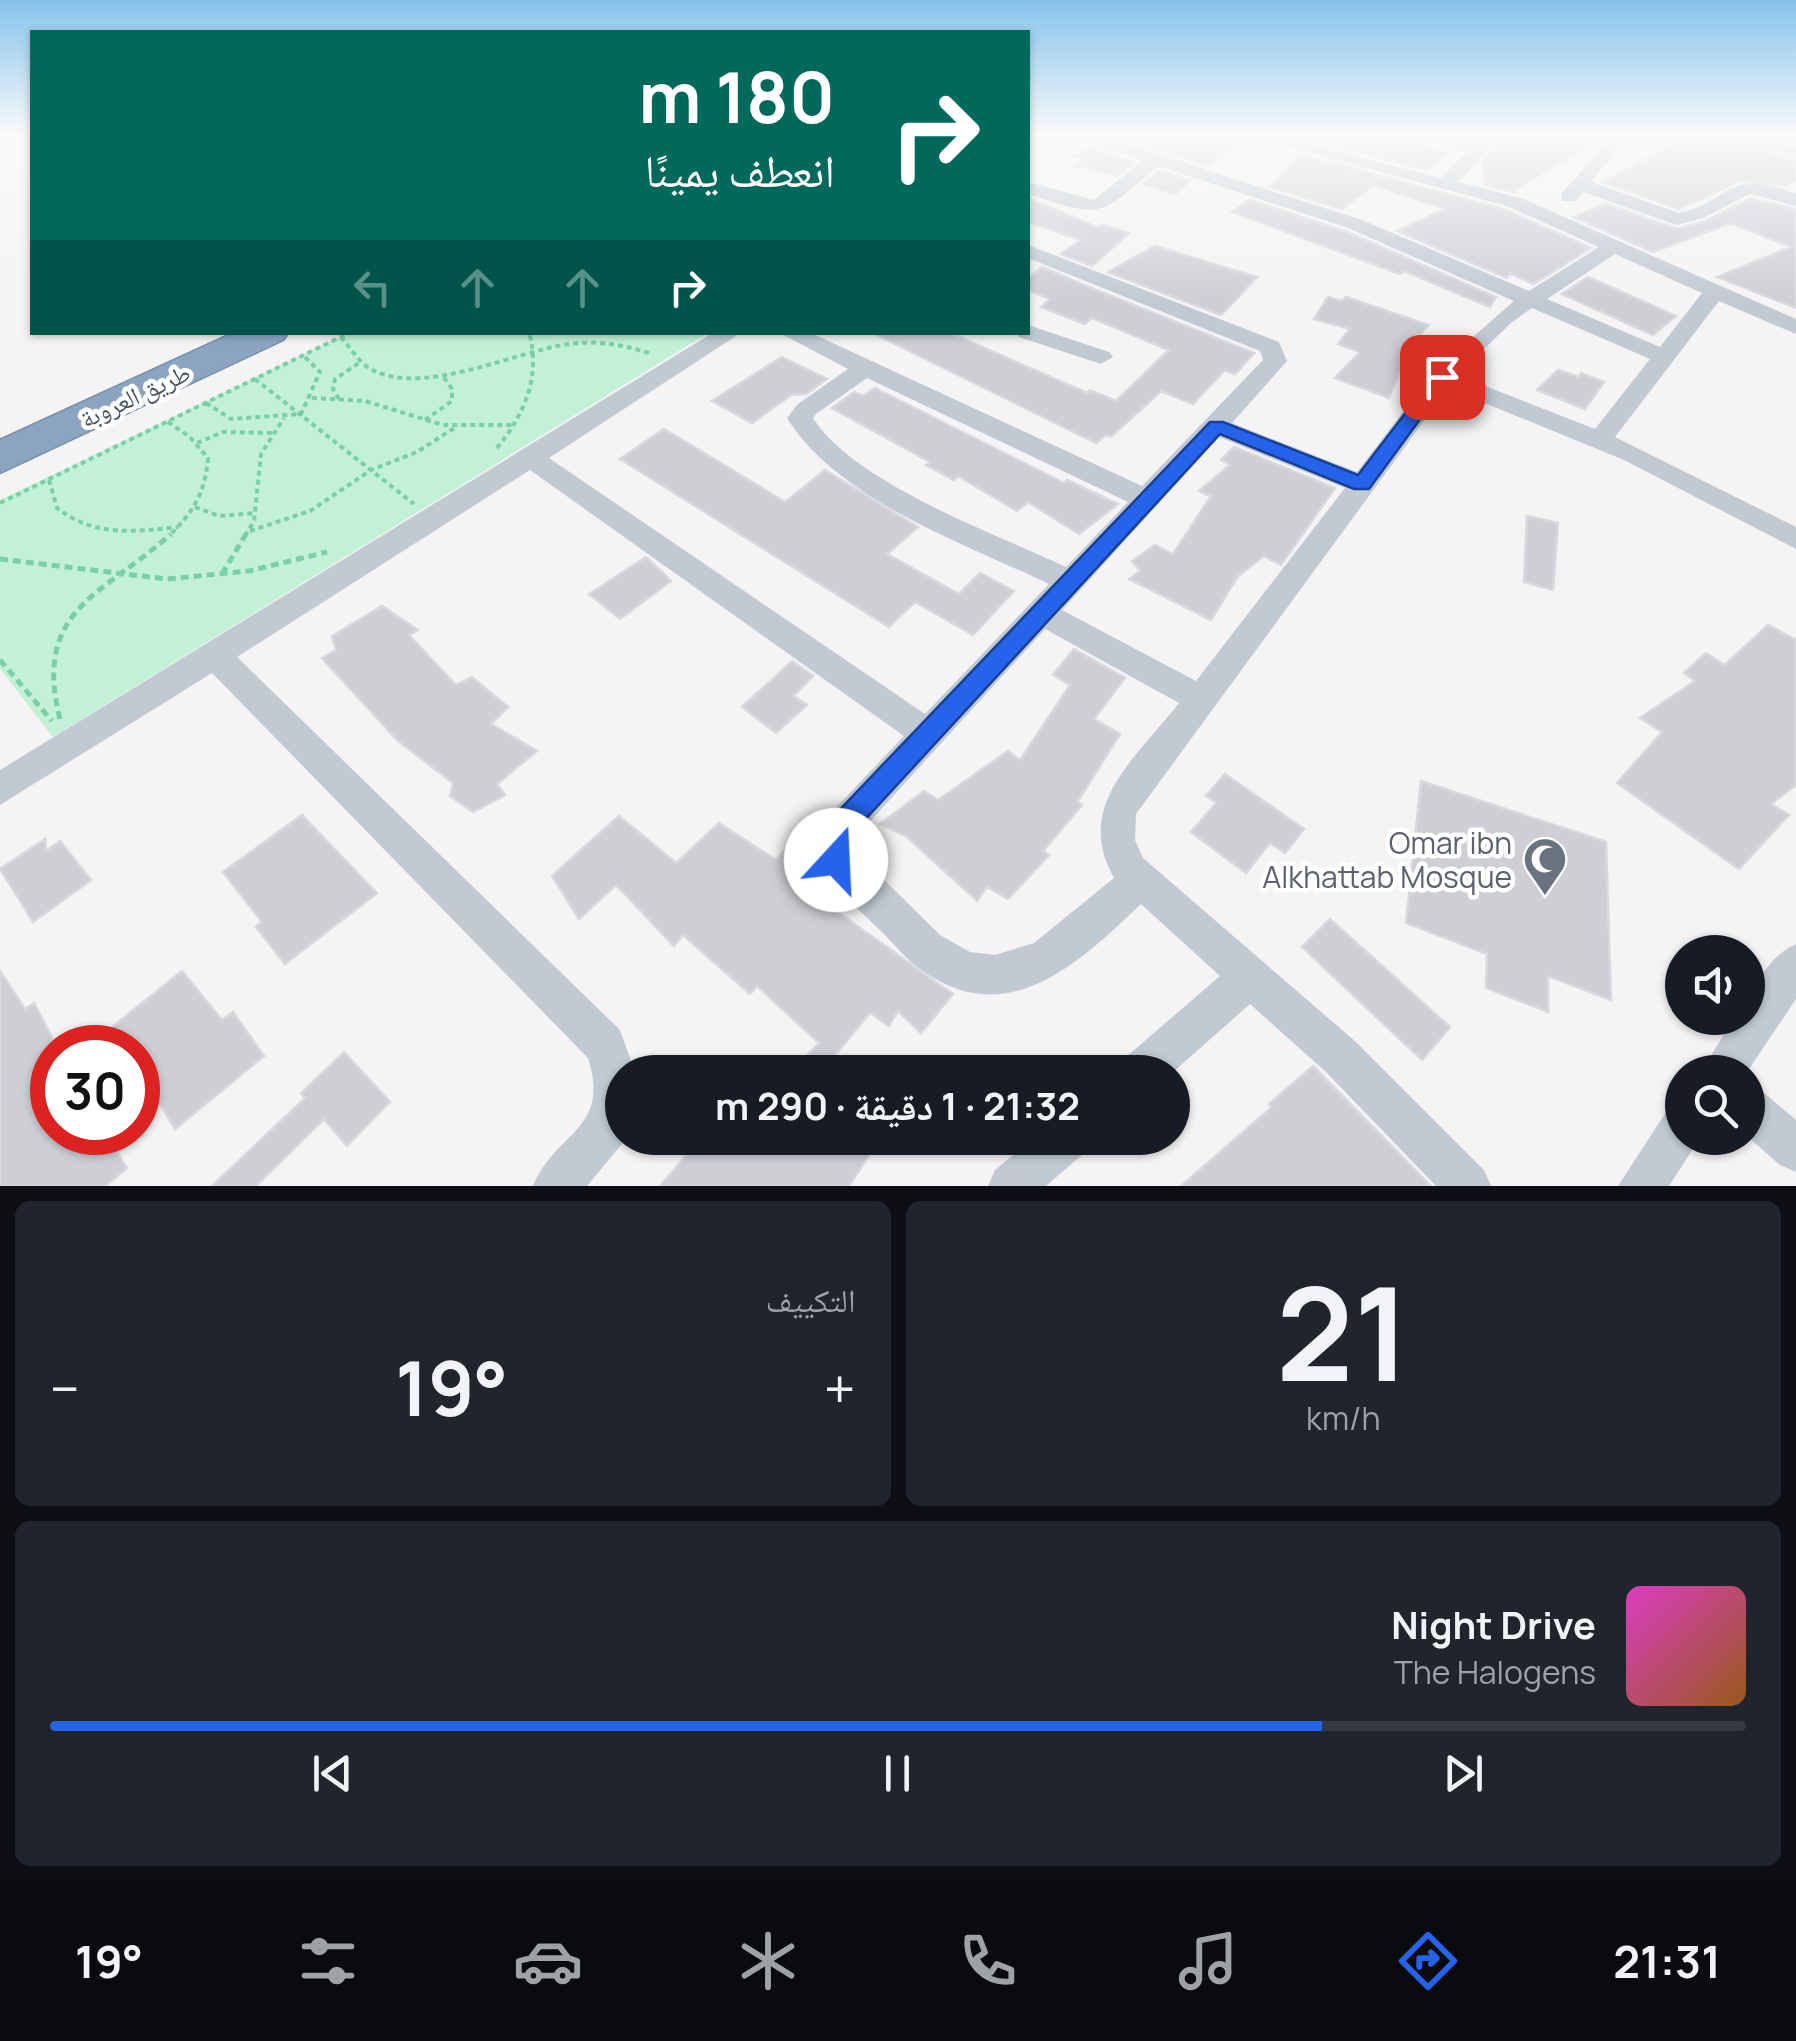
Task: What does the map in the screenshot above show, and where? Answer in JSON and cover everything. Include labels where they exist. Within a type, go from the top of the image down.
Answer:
[{"type":"highway","name":"طريق العروبة","points":[[0,428],[207,335]]},
{"type":"highway","name":"طريق العروبة","points":[[0,458],[287,344]]},
{"type":"street","points":[[1035,190],[1083,206],[1099,206],[1118,190]]},
{"type":"street","points":[[1250,190],[1355,224],[1664,357]]},
{"type":"street","points":[[1471,190],[1551,218],[1610,248],[1796,327]]},
{"type":"street","points":[[1551,218],[1575,190]]},
{"type":"street","points":[[1598,190],[1678,218],[1694,216],[1739,190]]},
{"type":"street","points":[[1766,190],[1796,200]]},
{"type":"street","points":[[1468,1186],[1341,1057],[1140,880],[1118,847],[1116,818],[1442,377],[1504,317],[1610,248]]},
{"type":"street","points":[[1030,253],[1271,348],[1275,361],[838,830],[833,848],[844,869],[936,957],[986,974],[1035,966],[1140,880]]},
{"type":"street","points":[[1600,440],[1714,292]]},
{"type":"street","points":[[1030,333],[1101,357]]},
{"type":"street","points":[[0,789],[726,335]]},
{"type":"street","points":[[795,335],[1148,500]]},
{"type":"street","points":[[865,368],[807,409],[800,418],[809,435],[856,474],[891,494],[1072,582]]},
{"type":"street","points":[[1442,377],[1600,440],[1796,539]]},
{"type":"street","points":[[1216,426],[1362,484]]},
{"type":"street","points":[[530,457],[928,735]]},
{"type":"street","points":[[1043,614],[1201,699]]},
{"type":"street","points":[[214,654],[605,1045],[620,1083],[616,1118],[556,1186]]},
{"type":"street","points":[[1734,1055],[1796,964]]},
{"type":"street","points":[[1159,1055],[1250,976]]},
{"type":"street","points":[[1765,1123],[1796,1148]]},
{"type":"street","points":[[1641,1186],[1665,1152]]},
{"type":"street","points":[[1011,1186],[1047,1155]]},
{"type":"path","points":[[0,504],[255,379],[287,344],[346,335]]},
{"type":"path","points":[[312,398],[364,401],[422,421],[456,427],[514,425],[531,392],[536,348],[530,335]]},
{"type":"path","points":[[599,335],[602,341]]},
{"type":"path","points":[[341,338],[359,363],[390,375],[444,376],[470,372],[536,348],[602,341],[631,346],[659,358]]},
{"type":"path","points":[[206,403],[231,419],[300,414],[312,398],[320,369],[287,344]]},
{"type":"path","points":[[339,399],[333,389],[335,379],[359,363]]},
{"type":"path","points":[[422,421],[452,401],[452,390],[444,376]]},
{"type":"path","points":[[255,379],[432,518]]},
{"type":"path","points":[[222,574],[250,531],[257,513],[260,462],[284,418]]},
{"type":"path","points":[[70,745],[51,678],[54,652],[68,623],[110,576],[181,526],[195,507],[210,471],[208,458],[197,443],[168,422]]},
{"type":"path","points":[[250,531],[310,511],[371,470],[416,452],[456,427]]},
{"type":"path","points":[[197,443],[224,432],[274,433]]},
{"type":"path","points":[[49,480],[57,508],[90,528],[112,532],[181,526]]},
{"type":"path","points":[[195,507],[219,516],[257,513]]},
{"type":"path","points":[[0,559],[42,560],[110,576],[222,574],[340,547]]},
{"type":"path","points":[[0,660],[46,719]]},
{"type":"green space","points":[[344,335],[705,335],[53,737],[0,669],[0,500]]},
{"type":"building","points":[[1282,190],[1367,190],[1341,209]]},
{"type":"building","points":[[1406,190],[1434,190],[1503,209],[1591,248],[1533,284],[1510,273],[1507,278],[1397,231],[1445,209],[1404,195]]},
{"type":"building","points":[[1626,190],[1720,190],[1679,209]]},
{"type":"building","points":[[1750,198],[1796,209],[1796,308],[1717,277],[1791,247],[1731,223],[1653,252],[1573,217],[1606,204],[1678,229],[1705,221]]},
{"type":"building","points":[[1030,199],[1098,228],[1102,225],[1129,233],[1092,266],[1061,254],[1081,240],[1030,223]]},
{"type":"building","points":[[1250,200],[1347,232],[1496,297],[1490,307],[1404,271],[1400,274],[1232,212]]},
{"type":"building","points":[[1155,246],[1257,277],[1221,315],[1108,272]]},
{"type":"building","points":[[1042,267],[1254,353],[1235,374],[1225,370],[1193,404],[1161,391],[1111,437],[1106,435],[1096,443],[877,335],[955,335],[1087,393],[1090,390],[1116,401],[1169,350],[1092,318],[1085,324],[1041,307],[1050,299],[1030,291],[1030,276]]},
{"type":"building","points":[[1588,277],[1676,316],[1653,335],[1562,294]]},
{"type":"building","points":[[1328,297],[1342,301],[1346,297],[1429,325],[1412,343],[1389,398],[1335,378],[1360,352],[1338,344],[1350,329],[1314,319]]},
{"type":"building","points":[[782,357],[827,379],[806,394],[791,395],[752,423],[712,401]]},
{"type":"building","points":[[1558,370],[1604,382],[1585,409],[1537,390]]},
{"type":"building","points":[[875,388],[1064,483],[1067,480],[1118,504],[1079,534],[1028,502],[1017,511],[958,476],[954,480],[926,465],[930,462],[832,408],[854,392],[863,396]]},
{"type":"building","points":[[664,429],[785,502],[825,470],[918,527],[887,554],[959,594],[980,573],[1014,591],[973,635],[915,602],[889,627],[620,459]]},
{"type":"building","points":[[1234,447],[1335,488],[1281,565],[1264,556],[1238,576],[1211,620],[1129,579],[1140,571],[1132,561],[1155,545],[1173,554],[1211,496],[1199,491],[1230,465],[1221,460]]},
{"type":"building","points":[[1527,516],[1558,523],[1553,590],[1524,582]]},
{"type":"building","points":[[646,557],[671,581],[620,619],[589,594]]},
{"type":"building","points":[[382,606],[418,630],[409,635],[456,685],[472,677],[508,707],[491,724],[537,751],[497,784],[505,795],[473,812],[450,796],[453,783],[397,740],[322,658],[336,650],[332,636]]},
{"type":"building","points":[[1768,625],[1796,640],[1796,785],[1771,804],[1789,815],[1739,869],[1617,783],[1662,732],[1640,718],[1695,681],[1684,673],[1706,653],[1725,665]]},
{"type":"building","points":[[1074,649],[1125,678],[1094,719],[1120,734],[1078,801],[1082,805],[1043,851],[1049,855],[1008,899],[987,887],[977,901],[906,836],[880,824],[924,791],[938,800],[1008,751],[1020,760],[1070,685],[1053,675]]},
{"type":"building","points":[[792,661],[813,676],[793,696],[807,705],[776,733],[742,707]]},
{"type":"building","points":[[1225,774],[1304,829],[1285,853],[1270,843],[1246,873],[1191,832],[1216,803],[1206,796]]},
{"type":"building","points":[[1421,781],[1606,842],[1611,1000],[1548,976],[1548,1012],[1486,988],[1487,954],[1406,923]]},
{"type":"building","points":[[302,815],[377,893],[285,964],[256,927],[262,922],[223,872]]},
{"type":"building","points":[[619,816],[676,863],[719,823],[776,860],[787,847],[836,891],[825,903],[953,994],[921,1033],[898,1011],[889,1026],[870,1013],[835,1055],[807,1055],[819,1043],[757,986],[750,994],[683,935],[674,946],[616,885],[579,919],[552,876]]},
{"type":"building","points":[[45,839],[46,851],[60,841],[91,880],[33,922],[0,869]]},
{"type":"building","points":[[1330,919],[1450,1027],[1422,1060],[1302,947]]},
{"type":"building","points":[[0,971],[25,1009],[34,1003],[46,1025],[30,1025],[30,1155],[119,1155],[127,1168],[106,1186],[0,1186]]},
{"type":"building","points":[[182,971],[222,1020],[233,1012],[264,1056],[175,1129],[160,1104],[160,1025],[114,1025]]},
{"type":"building","points":[[344,1052],[390,1102],[347,1146],[324,1119],[256,1186],[212,1186],[305,1098],[301,1093]]},
{"type":"building","points":[[1313,1066],[1431,1186],[1181,1186],[1272,1107],[1269,1104]]},
{"type":"building","points":[[686,1155],[869,1155],[849,1186],[660,1186]]},
{"type":"place","name":"Omar ibn Alkhattab Mosque","points":[[1545,897]]},
{"type":"route","points":[[836,860],[833,848],[838,830],[1216,426],[1362,484],[1442,377]]}]
